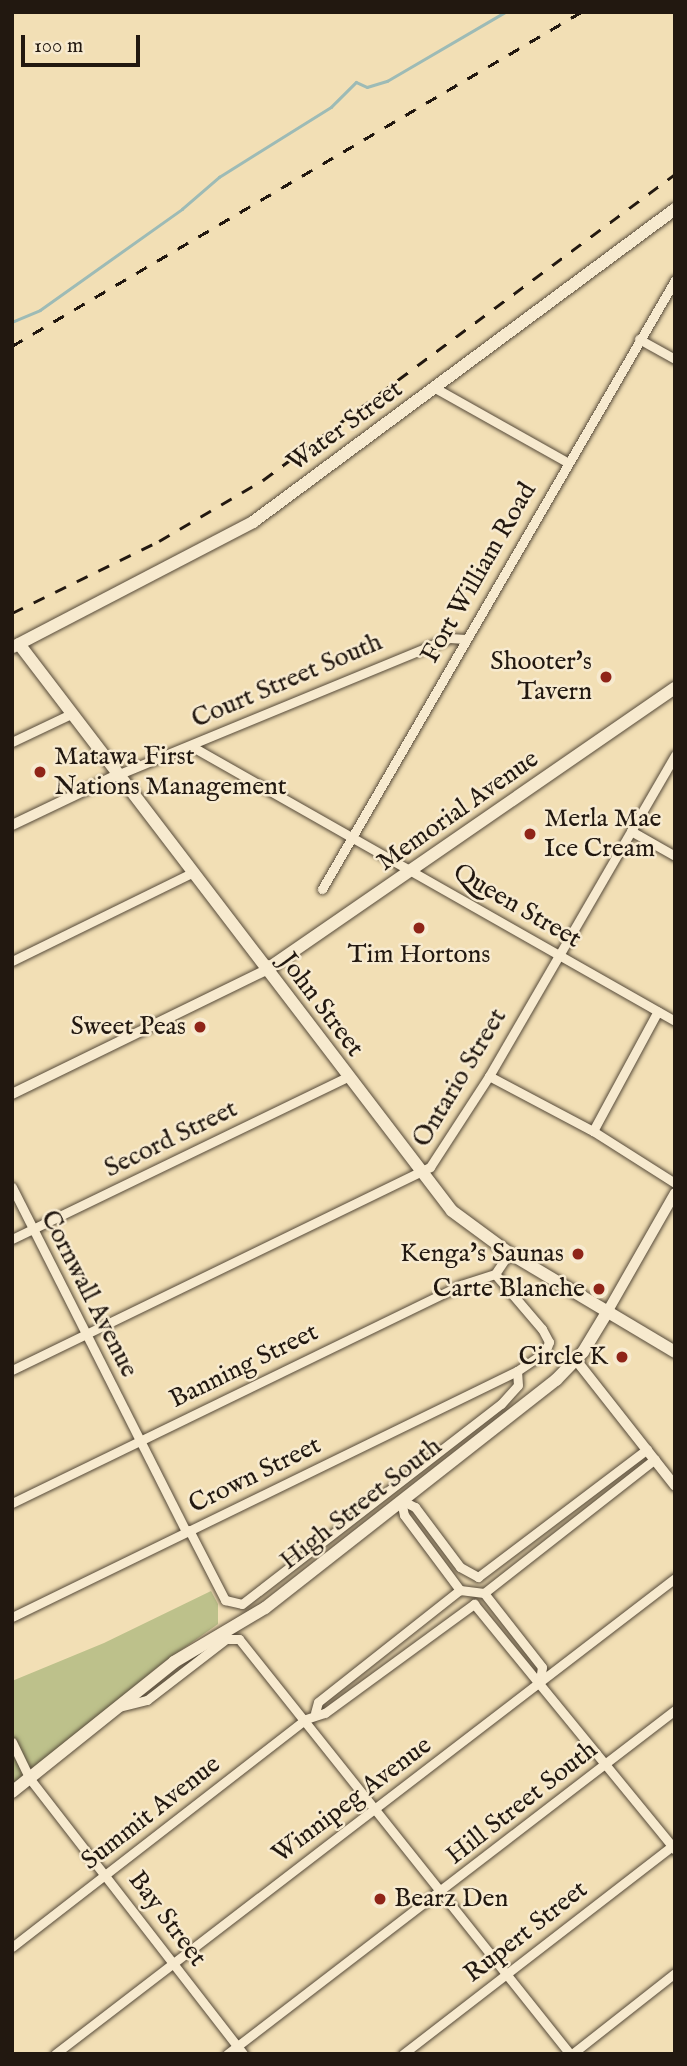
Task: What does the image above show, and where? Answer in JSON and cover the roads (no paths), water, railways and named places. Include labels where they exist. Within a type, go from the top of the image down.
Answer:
[{"type":"main road","name":"Water Street","points":[[16,645],[253,522],[675,209]]},
{"type":"main road","name":"John Street","points":[[16,645],[71,713],[419,1173],[452,1211],[509,1253],[606,1314],[675,1352]]},
{"type":"main road","name":"Memorial Avenue","points":[[267,970],[675,688]]},
{"type":"main road","name":"High Street South","points":[[12,1792],[185,1654],[265,1608],[576,1360],[606,1314]]},
{"type":"street","name":"Fort William Road","points":[[322,889],[355,837],[465,639],[675,279]]},
{"type":"street","points":[[639,339],[675,359]]},
{"type":"street","points":[[435,388],[567,462]]},
{"type":"street","name":"Court Street South","points":[[12,825],[117,775],[450,638],[465,639]]},
{"type":"street","points":[[12,742],[71,713]]},
{"type":"street","name":"Queen Street","points":[[191,746],[675,1021]]},
{"type":"street","name":"Ontario Street","points":[[12,1370],[430,1167],[489,1076],[557,954],[675,755]]},
{"type":"street","points":[[631,831],[675,856]]},
{"type":"street","points":[[12,961],[192,873]]},
{"type":"street","points":[[12,1094],[267,970]]},
{"type":"street","points":[[593,1131],[658,1011]]},
{"type":"street","points":[[489,1076],[593,1131],[675,1183]]},
{"type":"street","name":"Secord Street","points":[[12,1239],[347,1077]]},
{"type":"street","name":"Cornwall Avenue","points":[[12,1187],[85,1335],[225,1600],[242,1604],[501,1404],[518,1385],[517,1371]]},
{"type":"street","name":"High Street South","points":[[606,1314],[675,1193]]},
{"type":"street","points":[[509,1253],[495,1274],[549,1342],[545,1352],[517,1371]]},
{"type":"street","name":"Banning Street","points":[[12,1503],[141,1438],[485,1274],[495,1274]]},
{"type":"street","points":[[576,1360],[675,1486]]},
{"type":"street","name":"Crown Street","points":[[12,1617],[517,1371]]},
{"type":"street","points":[[401,1500],[415,1507],[460,1567],[478,1577],[647,1449]]},
{"type":"street","points":[[486,1597],[655,1459]]},
{"type":"street","points":[[401,1500],[404,1515],[460,1590],[486,1597],[542,1667],[540,1681],[674,1847]]},
{"type":"street","name":"Winnipeg Avenue","points":[[55,2054],[675,1578]]},
{"type":"street","name":"Summit Avenue","points":[[315,1713],[318,1702],[460,1590]]},
{"type":"street","name":"Summit Avenue","points":[[12,1947],[306,1719],[315,1713],[325,1713],[366,1679],[474,1604],[540,1681]]},
{"type":"street","points":[[119,1707],[147,1700],[232,1637],[254,1658],[306,1719],[571,2054],[675,1973]]},
{"type":"street","points":[[359,1670],[366,1679]]},
{"type":"street","name":"Hill Street South","points":[[227,2054],[240,2050],[675,1710]]},
{"type":"street","name":"Bay Street","points":[[12,1742],[30,1779],[240,2050]]},
{"type":"street","name":"Rupert Street","points":[[403,2054],[674,1847]]},
{"type":"waterway","points":[[12,322],[40,310],[182,209],[219,177],[331,107],[356,82],[367,87],[387,81],[505,12]]},
{"type":"railway","points":[[12,346],[581,12]]},
{"type":"railway","points":[[12,613],[159,541],[263,480],[675,174]]},
{"type":"place","name":"Shooter's Tavern","points":[[606,677]]},
{"type":"place","name":"Matawa First Nations Management","points":[[40,772]]},
{"type":"place","name":"Merla Mae Ice Cream","points":[[530,834]]},
{"type":"place","name":"Tim Hortons","points":[[419,928]]},
{"type":"place","name":"Sweet Peas","points":[[200,1027]]},
{"type":"place","name":"Kenga's Saunas","points":[[578,1254]]},
{"type":"place","name":"Carte Blanche","points":[[599,1289]]},
{"type":"place","name":"Circle K","points":[[622,1357]]},
{"type":"place","name":"Bearz Den","points":[[380,1899]]}]
